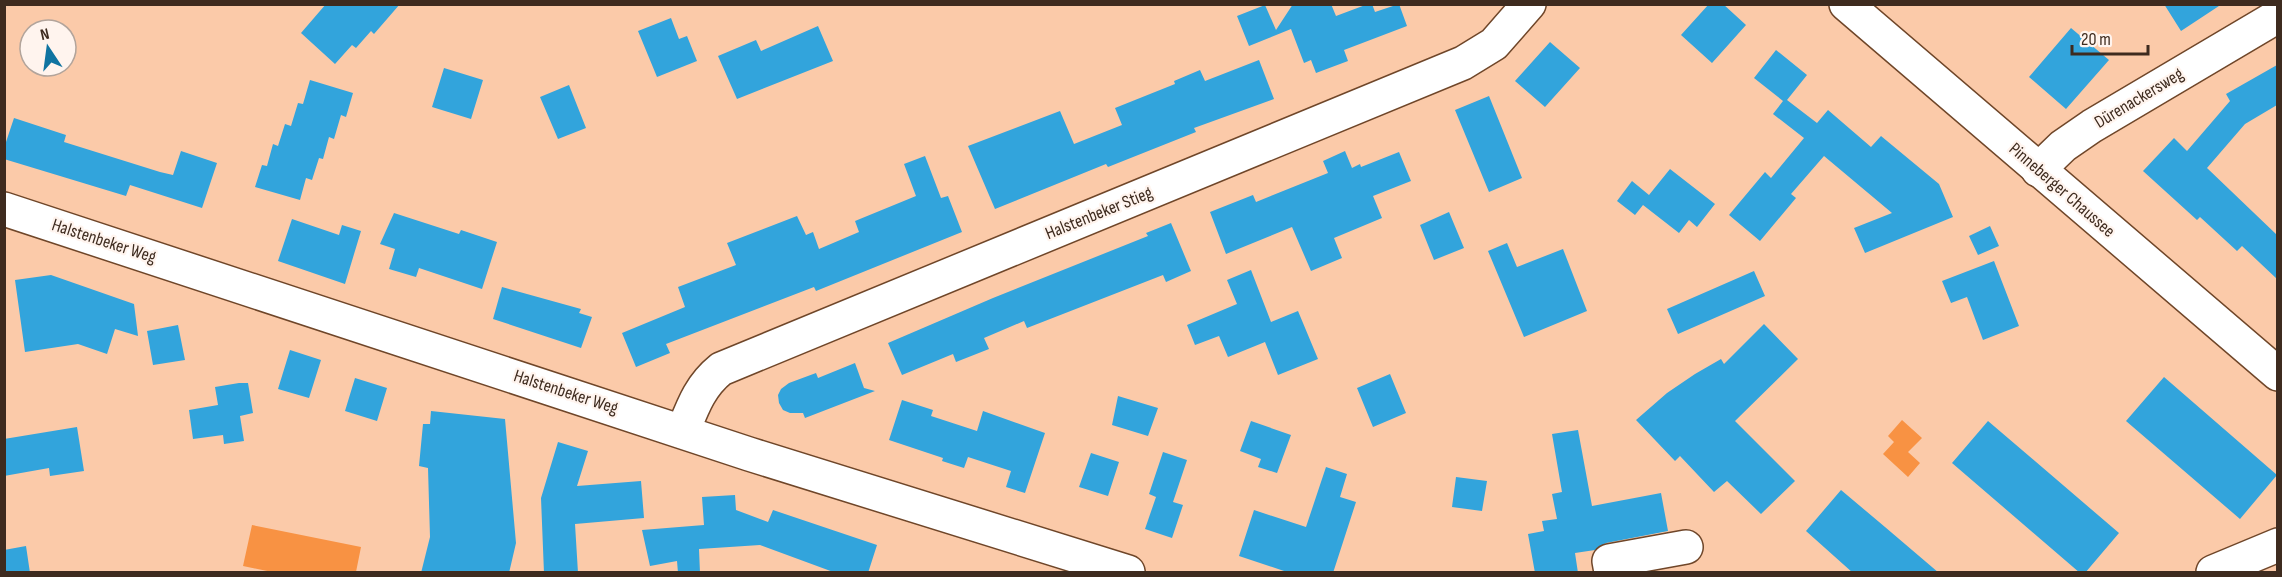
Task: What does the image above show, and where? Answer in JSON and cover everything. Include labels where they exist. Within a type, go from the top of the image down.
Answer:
[{"type":"street","name":"Halstenbeker Stieg","points":[[683,431],[697,395],[707,380],[721,369],[1463,63],[1494,44],[1529,4]]},
{"type":"street","name":"Pinneberger Chaussee","points":[[1846,4],[2277,374]]},
{"type":"street","name":"Dürenackersweg","points":[[2038,170],[2063,146],[2092,126],[2277,16]]},
{"type":"street","name":"Halstenbeker Weg","points":[[4,209],[683,431],[1128,573]]},
{"type":"street","points":[[2213,573],[2277,544]]},
{"type":"street","points":[[1611,573],[1609,561],[1686,547]]},
{"type":"shaded area","points":[[1902,420],[1922,438],[1908,452],[1920,463],[1908,477],[1883,454],[1894,442],[1888,436]]},
{"type":"shaded area","points":[[252,525],[361,547],[356,572],[272,572],[243,566]]},
{"type":"building","points":[[326,4],[400,4],[374,34],[371,31],[356,48],[352,45],[335,64],[301,33]]},
{"type":"building","points":[[1293,4],[1331,4],[1336,16],[1368,4],[1372,4],[1375,12],[1399,4],[1407,26],[1344,50],[1348,61],[1316,73],[1311,60],[1304,63],[1291,29],[1249,46],[1237,16],[1265,5],[1276,30]]},
{"type":"building","points":[[1709,4],[1723,4],[1746,25],[1712,63],[1681,35]]},
{"type":"building","points":[[2164,4],[2222,4],[2181,31]]},
{"type":"building","points":[[671,18],[679,39],[687,36],[697,61],[657,77],[638,31]]},
{"type":"building","points":[[818,26],[833,61],[737,99],[718,56],[756,40],[761,51]]},
{"type":"building","points":[[2071,28],[2109,60],[2066,109],[2029,77]]},
{"type":"building","points":[[1550,42],[1580,68],[1545,107],[1515,81]]},
{"type":"building","points":[[1776,50],[1807,75],[1787,100],[1817,123],[1828,110],[1871,147],[1881,136],[1939,184],[1953,217],[1865,253],[1854,228],[1892,213],[1824,156],[1791,194],[1796,198],[1760,241],[1729,215],[1765,172],[1771,178],[1804,138],[1773,114],[1783,101],[1754,78]]},
{"type":"building","points":[[1259,60],[1274,99],[1194,128],[1196,132],[1108,167],[1106,164],[995,209],[968,146],[1060,111],[1074,144],[1122,125],[1115,108],[1175,84],[1174,81],[1200,70],[1205,81]]},
{"type":"building","points":[[2277,65],[2277,105],[2245,124],[2207,168],[2277,235],[2277,279],[2242,246],[2237,251],[2200,217],[2197,220],[2143,171],[2174,138],[2187,151],[2230,101],[2226,94]]},
{"type":"building","points":[[444,68],[483,80],[471,119],[432,107]]},
{"type":"building","points":[[310,80],[353,93],[346,117],[341,115],[334,139],[329,137],[323,159],[319,158],[312,180],[306,178],[300,200],[255,187],[262,165],[267,166],[273,144],[278,146],[285,124],[291,126],[298,103],[303,104]]},
{"type":"building","points":[[569,85],[586,128],[558,139],[540,97]]},
{"type":"building","points":[[1489,96],[1522,178],[1489,192],[1455,110]]},
{"type":"building","points":[[14,118],[66,135],[64,142],[173,175],[181,151],[217,163],[202,208],[130,185],[126,196],[4,159],[4,148]]},
{"type":"building","points":[[1345,151],[1352,168],[1360,164],[1361,167],[1399,152],[1411,181],[1373,196],[1382,218],[1334,238],[1342,258],[1311,271],[1292,227],[1226,254],[1210,212],[1253,195],[1256,202],[1328,173],[1323,161]]},
{"type":"building","points":[[925,156],[941,198],[948,196],[962,232],[816,291],[814,287],[666,344],[670,353],[636,367],[622,333],[685,307],[678,287],[736,265],[727,243],[797,216],[806,235],[813,232],[819,249],[859,232],[855,221],[916,196],[904,164]]},
{"type":"building","points":[[1670,169],[1715,204],[1697,227],[1689,220],[1679,233],[1643,205],[1635,215],[1617,201],[1632,181],[1649,195]]},
{"type":"building","points":[[1449,212],[1464,248],[1434,260],[1420,225]]},
{"type":"building","points":[[394,213],[459,234],[461,230],[497,242],[482,289],[419,268],[416,277],[389,269],[395,249],[380,244]]},
{"type":"building","points":[[292,219],[339,235],[342,225],[361,231],[345,284],[278,261]]},
{"type":"building","points":[[1171,223],[1191,271],[1166,282],[1163,275],[1027,328],[1024,321],[984,338],[989,349],[956,362],[953,354],[902,375],[888,343],[1148,236],[1146,233]]},
{"type":"building","points":[[1990,226],[1999,246],[1978,255],[1969,236]]},
{"type":"building","points":[[1507,243],[1517,267],[1563,249],[1587,311],[1524,337],[1488,251]]},
{"type":"building","points":[[1994,261],[2019,326],[1983,340],[1967,297],[1951,303],[1942,281]]},
{"type":"building","points":[[1251,270],[1271,322],[1298,311],[1318,359],[1278,375],[1265,342],[1228,357],[1219,336],[1195,345],[1187,325],[1237,304],[1227,280]]},
{"type":"building","points":[[1754,271],[1765,296],[1678,334],[1667,309]]},
{"type":"building","points":[[51,275],[134,304],[138,336],[115,329],[107,354],[78,344],[25,352],[15,280]]},
{"type":"building","points":[[502,287],[581,309],[579,313],[592,317],[581,348],[493,319]]},
{"type":"building","points":[[1764,324],[1798,359],[1735,421],[1795,481],[1761,514],[1727,481],[1714,492],[1680,456],[1675,461],[1636,420],[1667,393],[1695,374],[1721,359],[1724,364]]},
{"type":"building","points":[[178,325],[185,360],[153,365],[147,331]]},
{"type":"building","points":[[290,350],[321,360],[309,398],[278,389]]},
{"type":"building","points":[[855,363],[864,388],[875,391],[805,418],[803,413],[790,413],[783,410],[778,395],[781,389],[789,383],[816,373],[818,378]]},
{"type":"building","points":[[1390,374],[1406,413],[1373,427],[1357,388]]},
{"type":"building","points":[[2164,377],[2277,475],[2240,519],[2126,421]]},
{"type":"building","points":[[355,378],[387,388],[377,421],[345,411]]},
{"type":"building","points":[[248,383],[253,413],[240,416],[244,441],[224,444],[223,435],[193,439],[189,410],[218,405],[215,387]]},
{"type":"building","points":[[1118,396],[1158,408],[1148,436],[1112,425]]},
{"type":"building","points":[[902,400],[933,410],[931,416],[977,431],[983,411],[1045,433],[1025,493],[1006,487],[1011,471],[968,457],[964,468],[942,461],[943,458],[889,440]]},
{"type":"building","points":[[431,411],[505,419],[516,543],[509,573],[421,573],[430,537],[428,468],[419,466],[423,424],[430,424]]},
{"type":"building","points":[[1251,421],[1291,435],[1277,473],[1258,467],[1261,459],[1240,451]]},
{"type":"building","points":[[1988,421],[2119,533],[2085,573],[2080,573],[1952,463]]},
{"type":"building","points":[[77,427],[84,471],[50,476],[49,468],[4,476],[4,439]]},
{"type":"building","points":[[1578,430],[1592,506],[1661,493],[1668,531],[1606,543],[1595,550],[1575,553],[1578,573],[1535,573],[1528,534],[1544,531],[1542,521],[1557,519],[1552,494],[1562,492],[1552,434]]},
{"type":"building","points":[[558,442],[588,451],[577,486],[641,481],[644,518],[575,524],[578,573],[544,573],[541,498]]},
{"type":"building","points":[[1163,452],[1187,460],[1173,502],[1183,505],[1172,538],[1145,529],[1156,497],[1149,494]]},
{"type":"building","points":[[1091,453],[1119,462],[1108,496],[1079,487]]},
{"type":"building","points":[[1326,467],[1347,474],[1340,497],[1356,502],[1333,573],[1290,573],[1239,556],[1254,510],[1306,527]]},
{"type":"building","points":[[1456,477],[1487,481],[1482,511],[1452,507]]},
{"type":"building","points":[[1841,490],[1939,573],[1853,573],[1806,531]]},
{"type":"building","points":[[735,495],[736,510],[768,522],[773,510],[877,545],[868,573],[836,573],[760,545],[699,549],[700,573],[678,573],[677,561],[650,566],[642,530],[704,525],[702,497]]},
{"type":"building","points":[[26,546],[30,573],[4,573],[4,550]]}]
